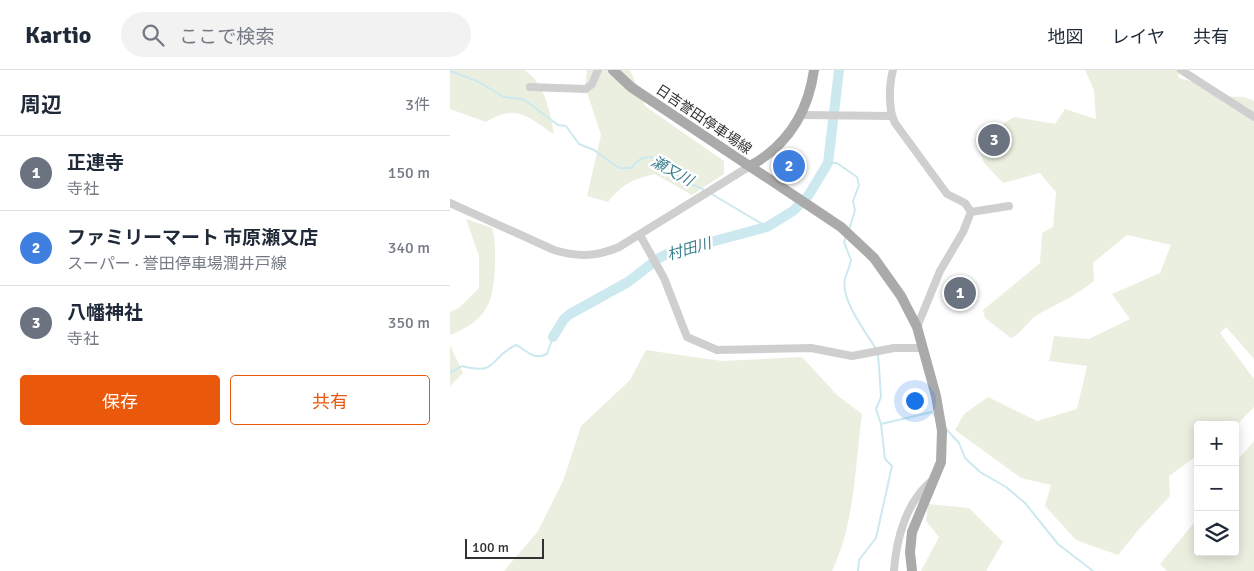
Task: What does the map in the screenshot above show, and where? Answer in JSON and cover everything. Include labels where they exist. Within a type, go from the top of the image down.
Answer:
[{"type":"main road","name":"日吉誉田停車場線","points":[[613,70],[622,80],[775,182],[858,241],[889,277],[917,327],[936,396],[941,423],[941,462],[936,478],[917,516],[912,532],[910,552],[912,571]]},
{"type":"main road","points":[[750,166],[778,147],[801,115],[810,92],[814,70]]},
{"type":"street","points":[[530,87],[586,90],[592,84],[598,70]]},
{"type":"street","points":[[892,70],[890,80],[892,116],[904,138],[947,194],[965,203],[971,212]]},
{"type":"street","points":[[1181,70],[1254,117]]},
{"type":"street","points":[[801,115],[892,116]]},
{"type":"street","points":[[450,213],[452,204],[568,255],[598,255],[619,247],[640,235],[750,166]]},
{"type":"street","points":[[971,212],[1010,206]]},
{"type":"street","points":[[917,327],[940,271],[964,232],[971,212]]},
{"type":"street","points":[[640,235],[664,278],[688,337],[717,350],[811,348],[852,356],[894,348],[922,348]]},
{"type":"street","points":[[894,571],[904,522],[922,488],[936,478]]},
{"type":"shaded area","points":[[450,70],[523,70],[536,81],[541,89],[551,117],[554,134],[522,114],[506,113],[486,122],[450,109]]},
{"type":"shaded area","points":[[587,70],[630,70],[645,106],[724,161],[724,174],[692,195],[655,174],[628,183],[608,202],[587,196],[601,135],[585,86]]},
{"type":"shaded area","points":[[1085,70],[1178,70],[1179,78],[1205,85],[1220,96],[1244,97],[1254,101],[1254,359],[1226,327],[1220,333],[1254,379],[1254,407],[1239,423],[1239,421],[1194,421],[1194,458],[1169,476],[1170,496],[1118,555],[1076,540],[1045,506],[1051,485],[1021,478],[955,430],[964,414],[988,397],[1037,421],[1077,409],[1087,366],[1049,361],[1054,336],[1089,339],[1130,319],[1112,294],[1160,273],[1171,245],[1127,235],[1093,263],[1094,281],[1037,315],[1019,333],[1011,338],[985,318],[983,310],[1040,263],[1042,233],[1053,227],[1056,192],[1040,173],[1003,183],[984,163],[976,141],[1014,117],[1055,124],[1065,109],[1096,119],[1094,90]]},
{"type":"shaded area","points":[[466,219],[492,228],[495,248],[494,280],[490,301],[480,317],[450,335],[450,312],[459,308],[479,288],[479,256]]},
{"type":"shaded area","points":[[450,345],[463,373],[450,386]]},
{"type":"shaded area","points":[[646,350],[722,361],[802,357],[838,396],[862,414],[850,514],[840,553],[832,571],[504,571],[538,531],[563,481],[581,426],[630,380]]},
{"type":"shaded area","points":[[1254,441],[1254,571],[1167,571],[1160,564],[1194,523],[1194,556],[1239,556],[1239,458]]},
{"type":"shaded area","points":[[928,504],[969,508],[1003,542],[986,571],[921,571],[939,537],[926,521]]},
{"type":"waterway","name":"村田川","points":[[553,337],[564,319],[570,314],[628,282],[659,258],[669,253],[767,227],[793,211],[808,196],[828,163],[839,70]]},
{"type":"waterway","name":"瀬又川","points":[[450,71],[477,81],[504,97],[523,99],[558,125],[566,126],[579,144],[594,150],[619,168],[631,168],[638,161],[649,157],[660,162],[681,179],[706,191]]},
{"type":"waterway","points":[[828,163],[837,163],[857,177],[859,185],[853,201],[855,210],[849,230]]},
{"type":"waterway","name":"瀬又川","points":[[710,193],[767,227]]},
{"type":"waterway","points":[[846,237],[844,242],[851,260],[845,279],[846,296],[855,315],[876,349]]},
{"type":"waterway","name":"村田川","points":[[450,373],[462,366],[482,369],[488,367],[507,350],[516,345],[534,356],[542,356],[547,354],[553,337]]},
{"type":"waterway","points":[[858,571],[859,560],[876,538],[892,466],[885,459],[881,424],[876,409],[881,397],[878,353]]},
{"type":"waterway","points":[[881,424],[932,412],[935,416]]},
{"type":"waterway","points":[[946,429],[959,443],[965,458],[980,472],[1006,487],[1025,503],[1058,544],[1093,571]]},
{"type":"place","name":"八幡神社","points":[[994,140]]},
{"type":"place","name":"ファミリーマート 市原瀬又店","points":[[789,166]]},
{"type":"place","name":"正連寺","points":[[960,293]]}]
